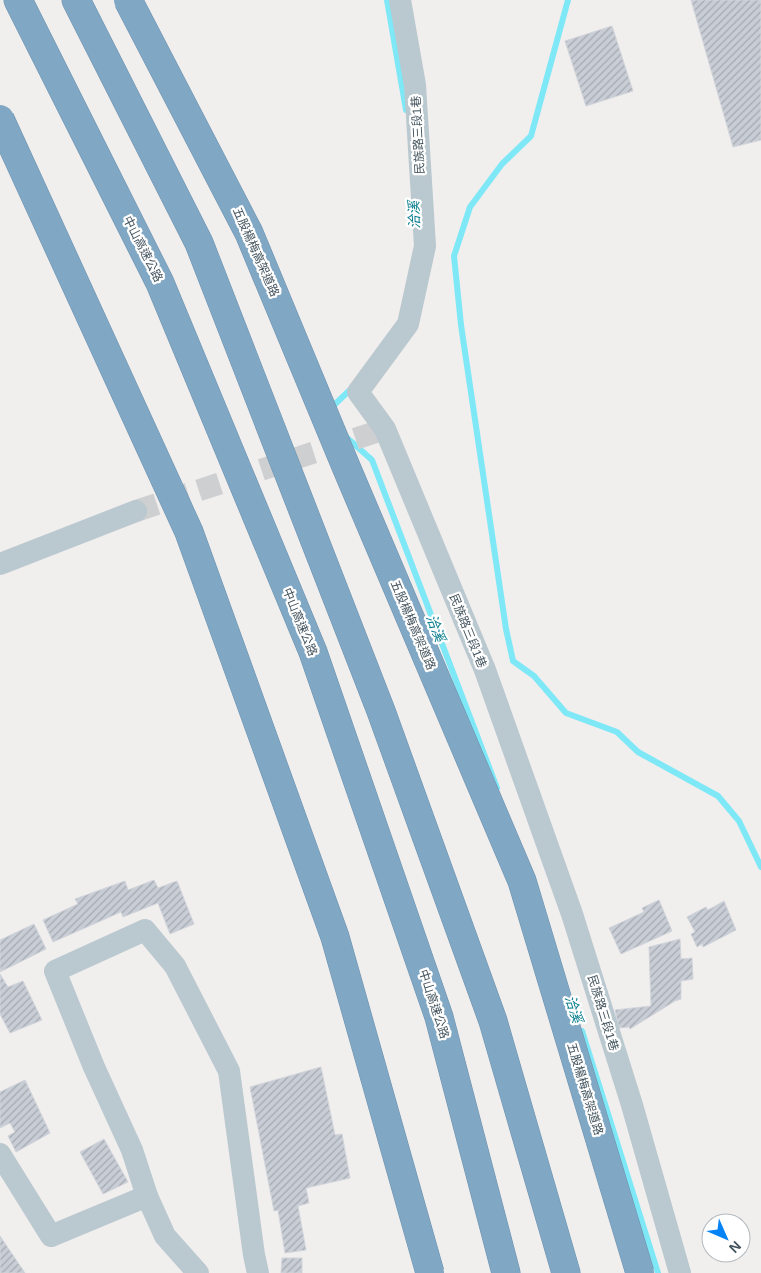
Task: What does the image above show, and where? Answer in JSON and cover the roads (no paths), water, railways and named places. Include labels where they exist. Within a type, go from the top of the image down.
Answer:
[{"type":"highway","name":"中山高速公路","points":[[18,0],[160,283],[313,652],[439,1017],[506,1273]]},
{"type":"highway","points":[[76,0],[199,243],[378,702],[493,1021],[566,1273]]},
{"type":"highway","name":"五股楊梅高架道路","points":[[128,0],[250,233],[347,469],[522,881],[640,1273]]},
{"type":"highway","points":[[0,119],[189,532],[335,937],[430,1273]]},
{"type":"lane","name":"民族路三段1巷","points":[[400,0],[415,85],[425,246],[408,324],[358,392],[385,429],[485,670],[572,914],[632,1105],[680,1273]]},
{"type":"lane","points":[[0,564],[136,511]]},
{"type":"lane","points":[[198,1273],[165,1236],[147,1196],[132,1150],[94,1067],[55,971],[145,930],[176,966],[229,1071],[258,1273]]},
{"type":"lane","points":[[0,1154],[51,1236],[147,1196]]},
{"type":"waterway","name":"洽溪","points":[[387,0],[406,110]]},
{"type":"waterway","name":"洽溪","points":[[568,0],[531,136],[502,164],[470,207],[454,256],[461,325],[506,629],[513,661],[534,676],[566,713],[617,732],[638,752],[718,796],[739,821],[761,867]]},
{"type":"waterway","name":"洽溪","points":[[334,412],[333,406],[352,388]]},
{"type":"waterway","name":"洽溪","points":[[345,436],[372,460],[497,788]]},
{"type":"waterway","name":"洽溪","points":[[582,1031],[658,1273]]},
{"type":"tunnel","points":[[136,511],[385,429]]}]
